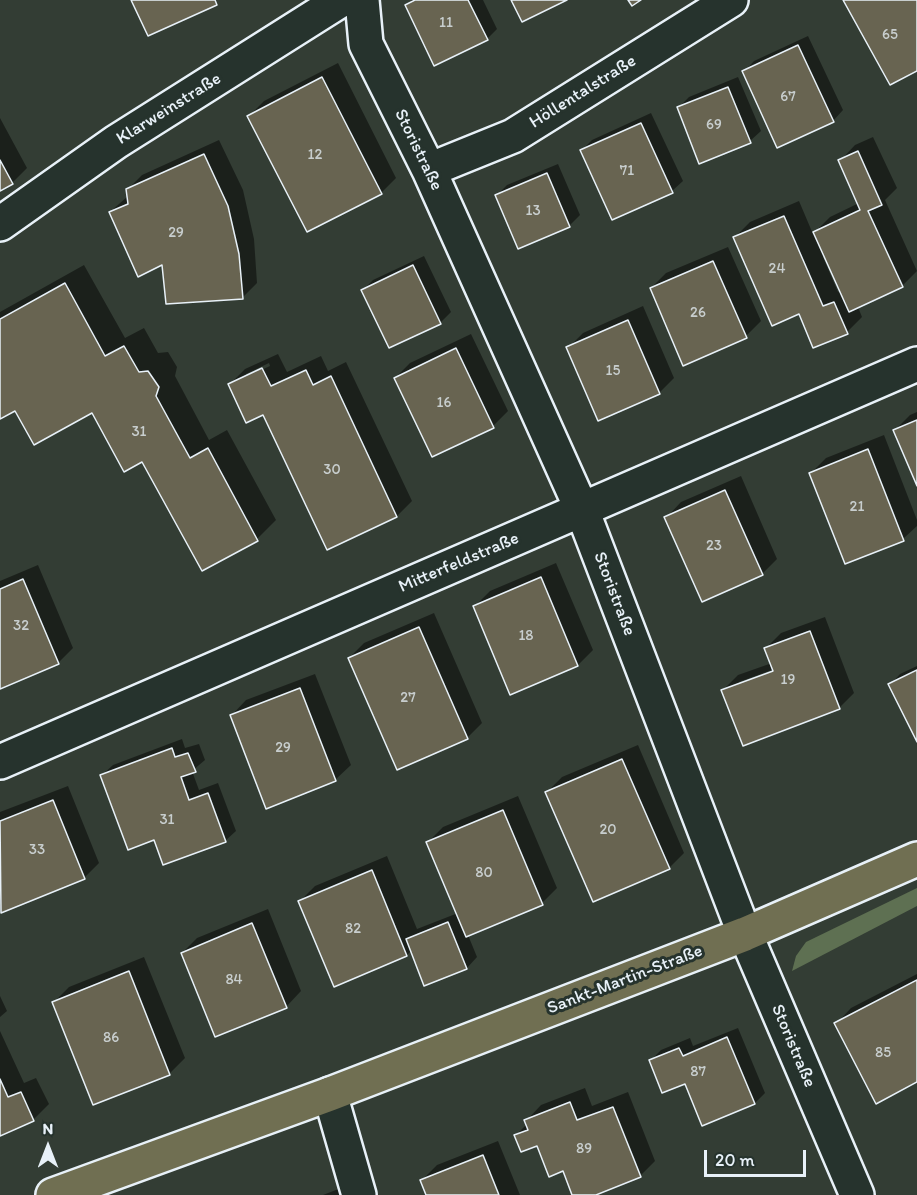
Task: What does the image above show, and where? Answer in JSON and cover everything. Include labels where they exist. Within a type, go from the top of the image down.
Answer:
[{"type":"main road","name":"Sankt-Martin-Straße","points":[[53,1195],[330,1094],[745,934],[917,859]]},
{"type":"street","name":"Klarweinstraße","points":[[0,224],[116,142],[341,0]]},
{"type":"street","name":"Storistraße","points":[[362,0],[366,44],[429,170],[582,510],[745,934],[857,1195]]},
{"type":"street","name":"Höllentalstraße","points":[[429,170],[513,136],[730,0]]},
{"type":"street","name":"Mitterfeldstraße","points":[[0,762],[917,364]]},
{"type":"street","points":[[330,1094],[359,1195]]},
{"type":"green space","points":[[917,888],[917,906],[792,971],[796,956],[806,942]]},
{"type":"building","points":[[131,0],[215,0],[217,5],[148,36]]},
{"type":"building","points":[[415,0],[468,0],[488,40],[434,66],[405,5]]},
{"type":"building","points":[[511,0],[567,0],[522,22]]},
{"type":"building","points":[[628,0],[641,0],[632,6]]},
{"type":"building","points":[[843,0],[917,0],[917,71],[890,85]]},
{"type":"building","points":[[798,45],[834,122],[777,148],[742,71]]},
{"type":"building","points":[[322,77],[382,194],[307,232],[247,116]]},
{"type":"building","points":[[728,87],[751,143],[699,164],[677,107]]},
{"type":"building","points":[[641,123],[673,193],[612,220],[580,150]]},
{"type":"building","points":[[858,151],[882,205],[868,211],[903,287],[849,312],[813,232],[860,210],[838,160]]},
{"type":"building","points":[[204,154],[228,206],[239,254],[243,299],[166,304],[162,265],[138,277],[109,212],[128,204],[126,189]]},
{"type":"building","points":[[0,160],[13,184],[0,191]]},
{"type":"building","points":[[547,173],[570,227],[518,249],[495,195]]},
{"type":"building","points":[[784,216],[823,306],[834,302],[848,334],[813,348],[799,314],[772,326],[733,237]]},
{"type":"building","points":[[713,261],[747,338],[683,366],[650,288]]},
{"type":"building","points":[[413,265],[441,324],[389,348],[361,290]]},
{"type":"building","points":[[65,283],[105,356],[124,346],[139,372],[148,371],[159,387],[156,396],[190,458],[208,448],[258,541],[202,571],[142,462],[124,472],[92,413],[34,445],[15,411],[0,419],[0,319]]},
{"type":"building","points":[[628,320],[660,394],[598,421],[566,347]]},
{"type":"building","points":[[456,348],[494,428],[432,457],[394,378]]},
{"type":"building","points":[[262,368],[271,386],[306,370],[313,385],[331,376],[397,517],[327,550],[263,415],[246,423],[228,384]]},
{"type":"building","points":[[917,420],[917,486],[893,430]]},
{"type":"building","points":[[868,449],[904,541],[845,564],[809,473]]},
{"type":"building","points":[[725,490],[763,575],[702,602],[664,517]]},
{"type":"building","points":[[541,577],[578,666],[510,695],[473,606]]},
{"type":"building","points":[[23,579],[59,664],[0,689],[0,589]]},
{"type":"building","points":[[419,627],[468,739],[397,770],[348,658]]},
{"type":"building","points":[[810,631],[840,709],[743,746],[721,690],[773,671],[764,648]]},
{"type":"building","points":[[917,670],[917,742],[888,684]]},
{"type":"building","points":[[300,688],[336,781],[266,809],[230,715]]},
{"type":"building","points":[[172,748],[175,757],[188,753],[196,772],[181,777],[189,800],[208,793],[226,842],[163,865],[154,840],[128,850],[100,775]]},
{"type":"building","points":[[622,759],[670,869],[593,902],[545,792]]},
{"type":"building","points":[[53,800],[85,879],[1,913],[0,821]]},
{"type":"building","points":[[503,810],[543,905],[466,937],[426,842]]},
{"type":"building","points":[[372,870],[407,956],[334,987],[298,901]]},
{"type":"building","points":[[448,922],[467,969],[424,986],[406,939]]},
{"type":"building","points":[[252,923],[287,1008],[215,1037],[181,953]]},
{"type":"building","points":[[129,971],[170,1075],[93,1105],[52,1002]]},
{"type":"building","points":[[917,980],[917,1082],[876,1104],[834,1023]]},
{"type":"building","points":[[727,1037],[755,1104],[702,1126],[685,1084],[662,1093],[649,1060],[679,1048],[683,1056]]},
{"type":"building","points":[[0,1079],[8,1097],[21,1092],[34,1121],[0,1136]]},
{"type":"building","points":[[570,1102],[577,1120],[613,1107],[641,1177],[596,1195],[572,1195],[563,1171],[549,1177],[537,1146],[521,1152],[514,1135],[528,1130],[524,1120]]},
{"type":"building","points":[[483,1155],[499,1195],[426,1195],[420,1180]]}]
